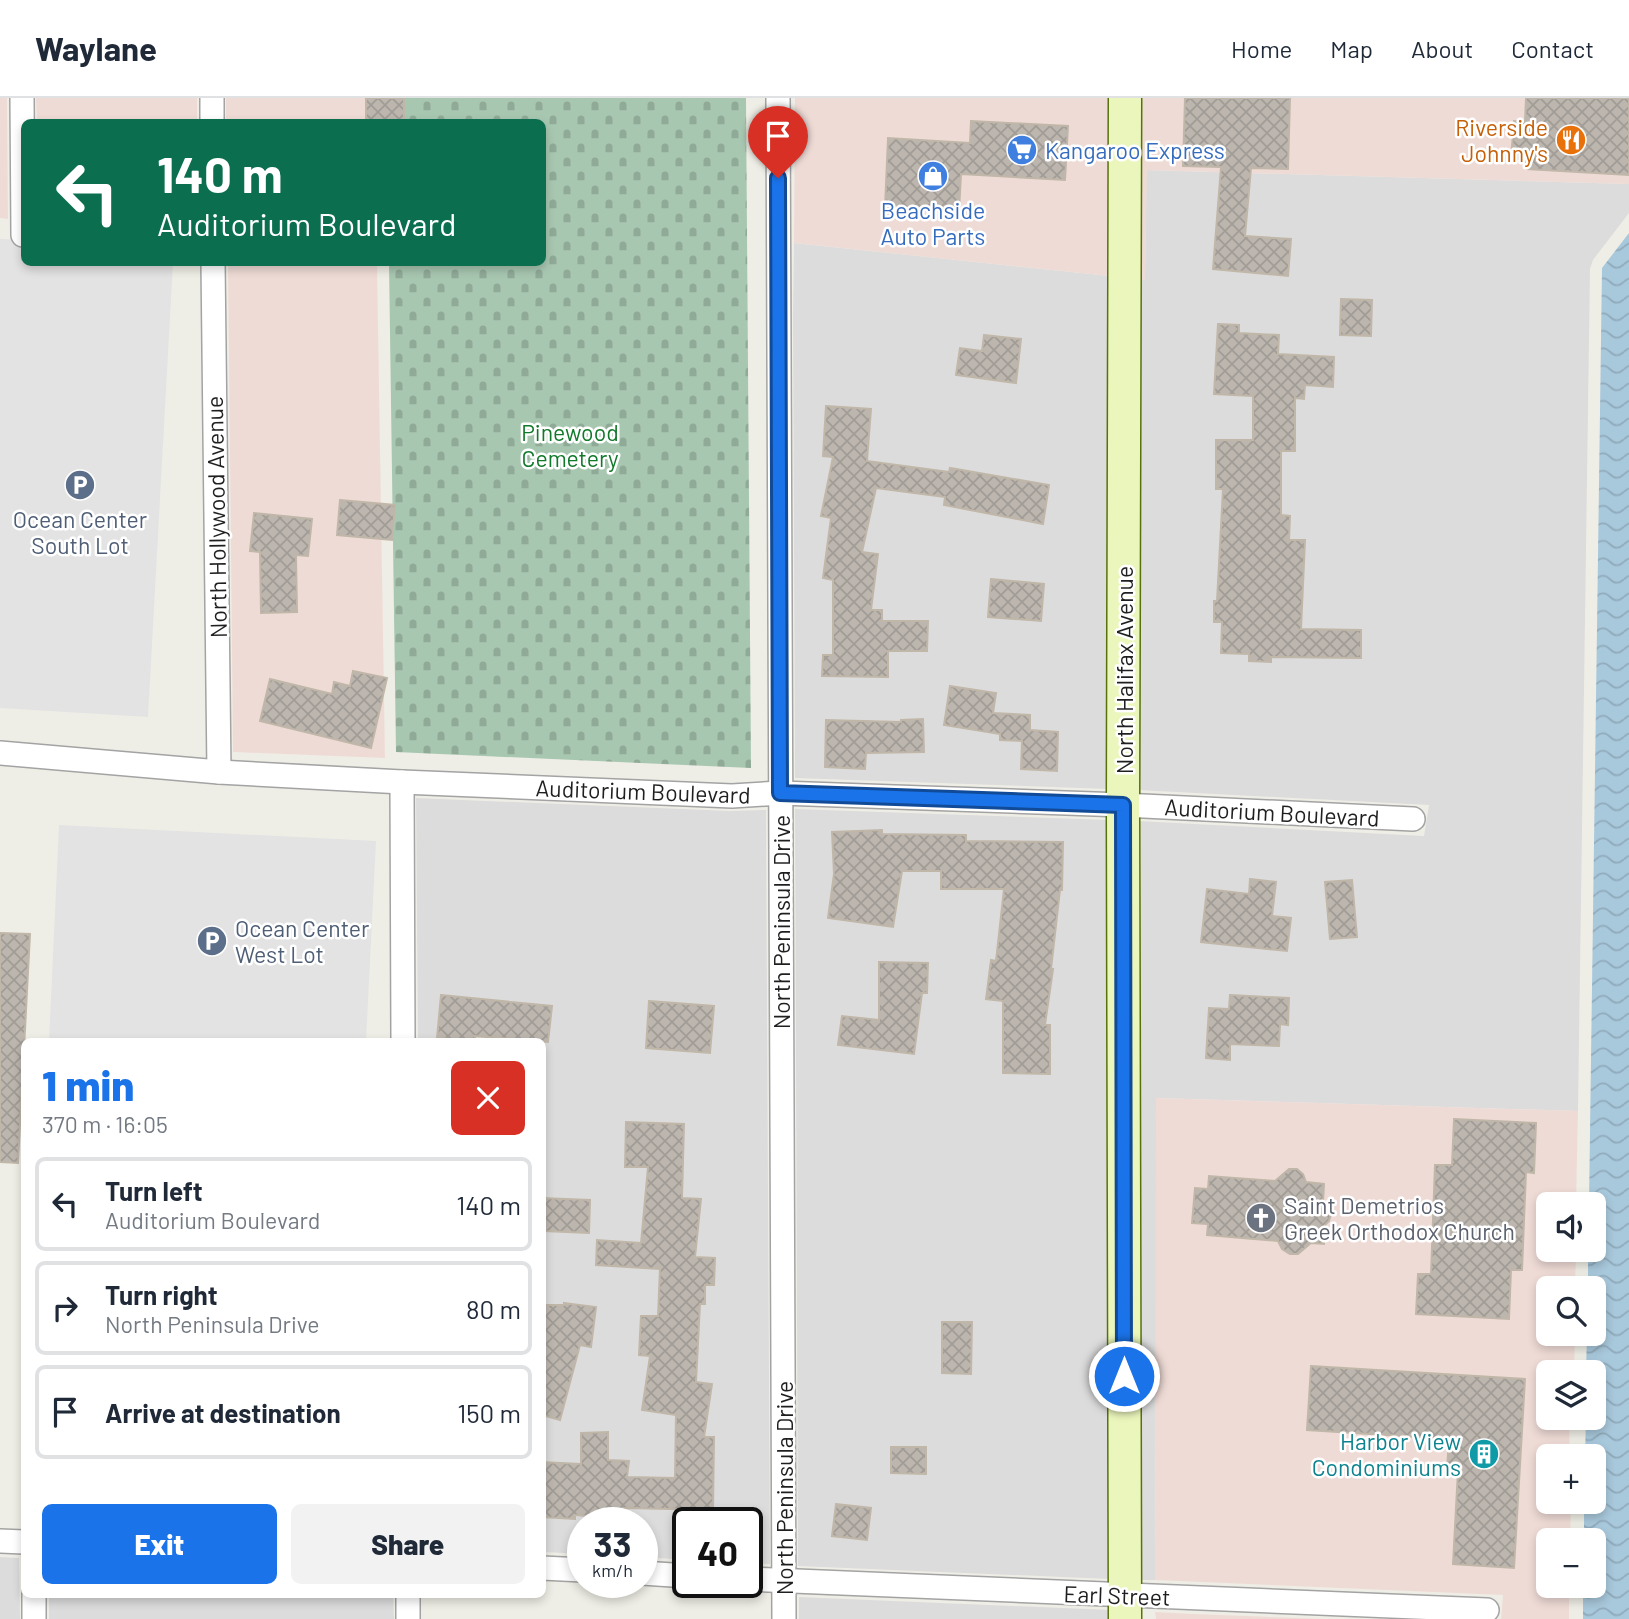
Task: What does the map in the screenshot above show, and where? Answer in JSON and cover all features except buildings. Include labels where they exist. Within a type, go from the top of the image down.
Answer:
[{"type":"street","points":[[22,98],[22,119]]},
{"type":"street","points":[[212,98],[212,119]]},
{"type":"street","name":"North Peninsula Drive","points":[[778,98],[784,1619]]},
{"type":"street","name":"North Halifax Avenue","points":[[1125,98],[1125,1607]]},
{"type":"street","name":"North Hollywood Avenue","points":[[213,266],[219,772]]},
{"type":"street","name":"Auditorium Boulevard","points":[[0,753],[219,772],[401,782],[732,796],[780,793],[1123,805],[1413,819]]},
{"type":"street","points":[[401,782],[403,1038]]},
{"type":"street","points":[[0,1541],[21,1542]]},
{"type":"street","points":[[546,1568],[567,1569]]},
{"type":"street","name":"Earl Street","points":[[763,1580],[1125,1607],[1487,1610]]},
{"type":"street","points":[[34,1598],[34,1619]]},
{"type":"street","points":[[408,1598],[408,1619]]},
{"type":"shaded area","points":[[0,98],[7,98],[8,219],[0,218]]},
{"type":"shaded area","points":[[36,98],[197,98],[197,119],[37,119]]},
{"type":"shaded area","points":[[226,98],[391,98],[376,119],[226,119]]},
{"type":"shaded area","points":[[795,98],[1111,98],[1110,276],[794,243]]},
{"type":"shaded area","points":[[1139,98],[1629,98],[1629,184],[1147,170],[1145,280],[1139,279]]},
{"type":"shaded area","points":[[1146,170],[1629,184],[1629,213],[1593,260],[1590,269],[1578,1111],[1157,1098],[1155,1580],[1139,1580],[1138,821],[1424,836],[1429,805],[1138,790],[1139,279],[1145,279]]},
{"type":"shaded area","name":"Ocean Center South Lot","points":[[0,239],[21,240],[21,266],[173,266],[148,717],[0,708]]},
{"type":"shaded area","points":[[794,243],[1110,276],[1109,789],[795,778]]},
{"type":"shaded area","points":[[228,266],[377,266],[385,758],[233,752]]},
{"type":"shaded area","points":[[416,798],[730,811],[766,810],[770,1564],[763,1564],[763,1507],[672,1507],[672,1559],[658,1558],[658,1507],[567,1507],[567,1553],[546,1552],[546,1038],[418,1038]]},
{"type":"shaded area","points":[[795,809],[1109,820],[1110,1579],[798,1566]]},
{"type":"shaded area","name":"Ocean Center West Lot","points":[[59,825],[376,841],[366,1038],[49,1038]]},
{"type":"shaded area","points":[[1156,1098],[1578,1111],[1576,1192],[1536,1192],[1536,1262],[1576,1262],[1575,1276],[1536,1276],[1536,1346],[1575,1346],[1574,1360],[1536,1360],[1536,1430],[1569,1430],[1570,1444],[1536,1444],[1536,1514],[1571,1514],[1570,1528],[1536,1528],[1536,1598],[1569,1598],[1569,1619],[1501,1619],[1503,1595],[1155,1580]]},
{"type":"shaded area","points":[[0,1557],[19,1558],[20,1619],[0,1619]]},
{"type":"shaded area","points":[[799,1597],[1111,1610],[1111,1619],[799,1619]]},
{"type":"shaded area","points":[[49,1598],[393,1598],[394,1619],[49,1619]]},
{"type":"shaded area","points":[[1155,1612],[1194,1614],[1323,1619],[1156,1619]]},
{"type":"green space","name":"Pinewood Cemetery","points":[[404,98],[746,98],[751,768],[396,752],[389,266],[546,266],[546,119],[389,119]]},
{"type":"water","points":[[1629,233],[1629,1619],[1583,1619],[1583,1598],[1606,1598],[1606,1528],[1584,1528],[1584,1514],[1606,1514],[1606,1444],[1585,1444],[1586,1430],[1606,1430],[1606,1360],[1586,1360],[1587,1346],[1606,1346],[1606,1276],[1588,1276],[1588,1262],[1606,1262],[1606,1192],[1589,1192],[1602,268]]},
{"type":"place","name":"Riverside Johnny's","points":[[1571,140]]},
{"type":"place","name":"Kangaroo Express","points":[[1022,150]]},
{"type":"place","name":"Beachside Auto Parts","points":[[933,176]]},
{"type":"place","name":"Ocean Center South Lot","points":[[80,485]]},
{"type":"place","name":"Ocean Center West Lot","points":[[212,941]]},
{"type":"place","name":"Saint Demetrios Greek Orthodox Church","points":[[1261,1218]]},
{"type":"place","name":"Harbor View Condominiums","points":[[1484,1454]]},
{"type":"route","points":[[778,178],[780,793],[1123,805],[1124,1376]]}]
